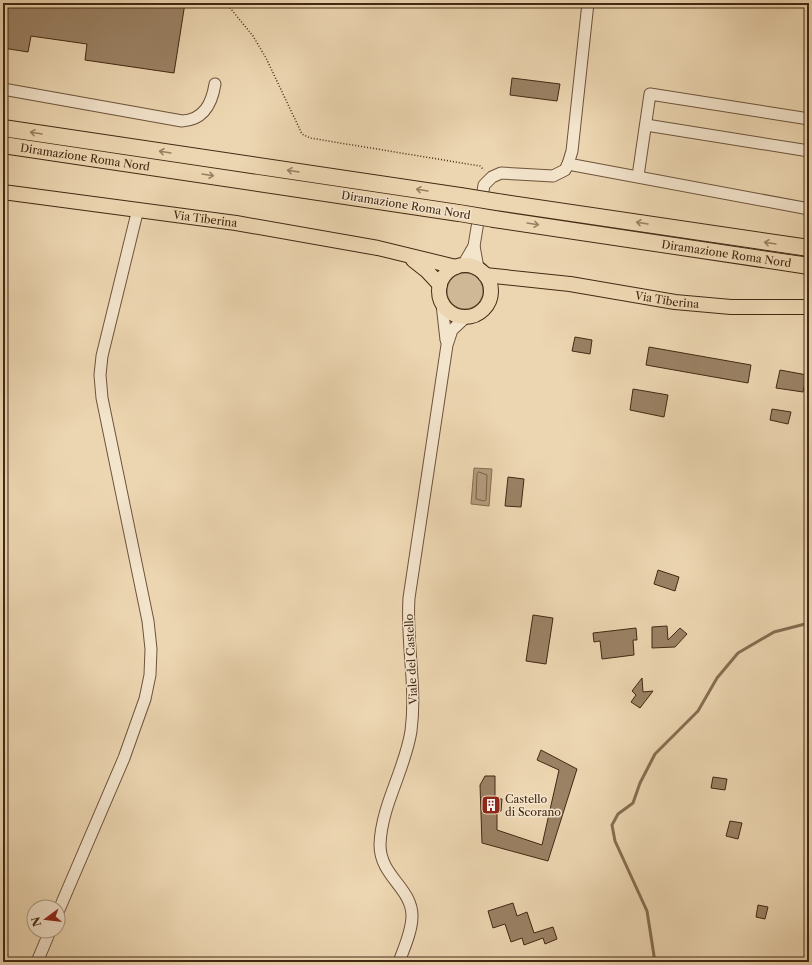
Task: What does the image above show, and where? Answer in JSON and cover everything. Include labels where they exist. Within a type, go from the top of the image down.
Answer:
[{"type":"highway","name":"Diramazione Roma Nord","points":[[3,128],[809,248]]},
{"type":"highway","name":"Diramazione Roma Nord","points":[[3,144],[809,266]]},
{"type":"main road","name":"Via Tiberina","points":[[3,192],[236,223],[378,248],[459,266]]},
{"type":"main road","points":[[406,255],[427,271],[440,285]]},
{"type":"main road","points":[[488,302],[491,288],[482,272],[459,266],[448,271],[443,277],[440,285],[440,298],[442,304],[452,314],[466,317],[479,313],[502,289],[526,281]]},
{"type":"main road","name":"Via Tiberina","points":[[482,272],[526,281],[564,284],[675,302],[731,306],[809,307]]},
{"type":"main road","points":[[731,306],[809,315]]},
{"type":"street","points":[[482,272],[474,246],[484,186],[492,177],[501,173],[553,176],[560,174],[568,164],[576,122],[588,3]]},
{"type":"street","points":[[3,88],[182,121],[194,119],[203,114],[210,102],[215,84]]},
{"type":"street","points":[[638,176],[650,94],[809,119]]},
{"type":"street","points":[[646,126],[809,151]]},
{"type":"street","points":[[568,164],[809,209]]},
{"type":"street","points":[[64,899],[124,758],[145,699],[150,675],[151,650],[148,621],[115,467],[102,398],[100,375],[102,356],[138,209]]},
{"type":"street","points":[[459,266],[474,246]]},
{"type":"street","points":[[442,304],[446,344]]},
{"type":"street","points":[[446,344],[452,330],[466,317]]},
{"type":"street","name":"Viale del Castello","points":[[399,962],[410,929],[412,910],[404,892],[385,866],[381,856],[380,843],[387,812],[411,731],[413,698],[409,637],[409,598],[446,344]]},
{"type":"street","points":[[37,962],[47,939]]},
{"type":"path","points":[[226,3],[253,36],[266,58],[302,134],[310,138],[480,166],[492,177]]},
{"type":"shaded area","points":[[468,273],[478,278],[482,284],[482,298],[478,304],[472,308],[462,309],[452,304],[448,298],[447,288],[452,278],[458,274]]},
{"type":"water","points":[[474,468],[492,469],[489,506],[471,504]]},
{"type":"building","points":[[3,3],[185,3],[174,73],[85,60],[87,44],[31,36],[28,52],[3,48]]},
{"type":"building","points":[[512,78],[560,84],[557,101],[510,95]]},
{"type":"building","points":[[575,337],[592,340],[590,354],[572,351]]},
{"type":"building","points":[[649,347],[751,365],[748,383],[646,365]]},
{"type":"building","points":[[780,370],[807,375],[803,392],[776,388]]},
{"type":"building","points":[[633,389],[668,395],[664,417],[630,410]]},
{"type":"building","points":[[772,409],[791,412],[788,424],[770,420]]},
{"type":"building","points":[[508,477],[524,479],[521,507],[505,506]]},
{"type":"building","points":[[658,570],[679,577],[675,591],[654,584]]},
{"type":"building","points":[[533,615],[553,618],[546,664],[526,661]]},
{"type":"building","points":[[667,626],[668,640],[680,628],[687,634],[675,647],[652,648],[652,627]]},
{"type":"building","points":[[636,628],[637,640],[633,640],[634,655],[602,659],[600,641],[594,642],[593,633]]},
{"type":"building","points":[[642,678],[643,692],[653,691],[640,708],[631,702],[636,695],[632,691]]},
{"type":"building","name":"Castello di Scorano","points":[[541,750],[577,769],[548,861],[482,843],[480,785],[485,776],[495,776],[495,799],[502,799],[501,811],[497,811],[497,830],[542,845],[559,770],[537,760]]},
{"type":"building","points":[[713,777],[727,779],[725,790],[711,788]]},
{"type":"building","points":[[730,821],[742,823],[738,839],[726,836]]},
{"type":"building","points":[[513,903],[517,916],[527,912],[534,933],[553,927],[557,939],[545,944],[543,938],[524,945],[522,938],[511,942],[505,924],[493,928],[488,911]]},
{"type":"building","points":[[758,905],[768,907],[765,919],[756,917]]},
{"type":"waterway","points":[[655,962],[647,911],[615,841],[612,825],[618,814],[633,803],[640,783],[655,754],[698,711],[717,678],[738,653],[774,632],[809,623]]},
{"type":"place","name":"Castello di Scorano","points":[[491,805]]}]
